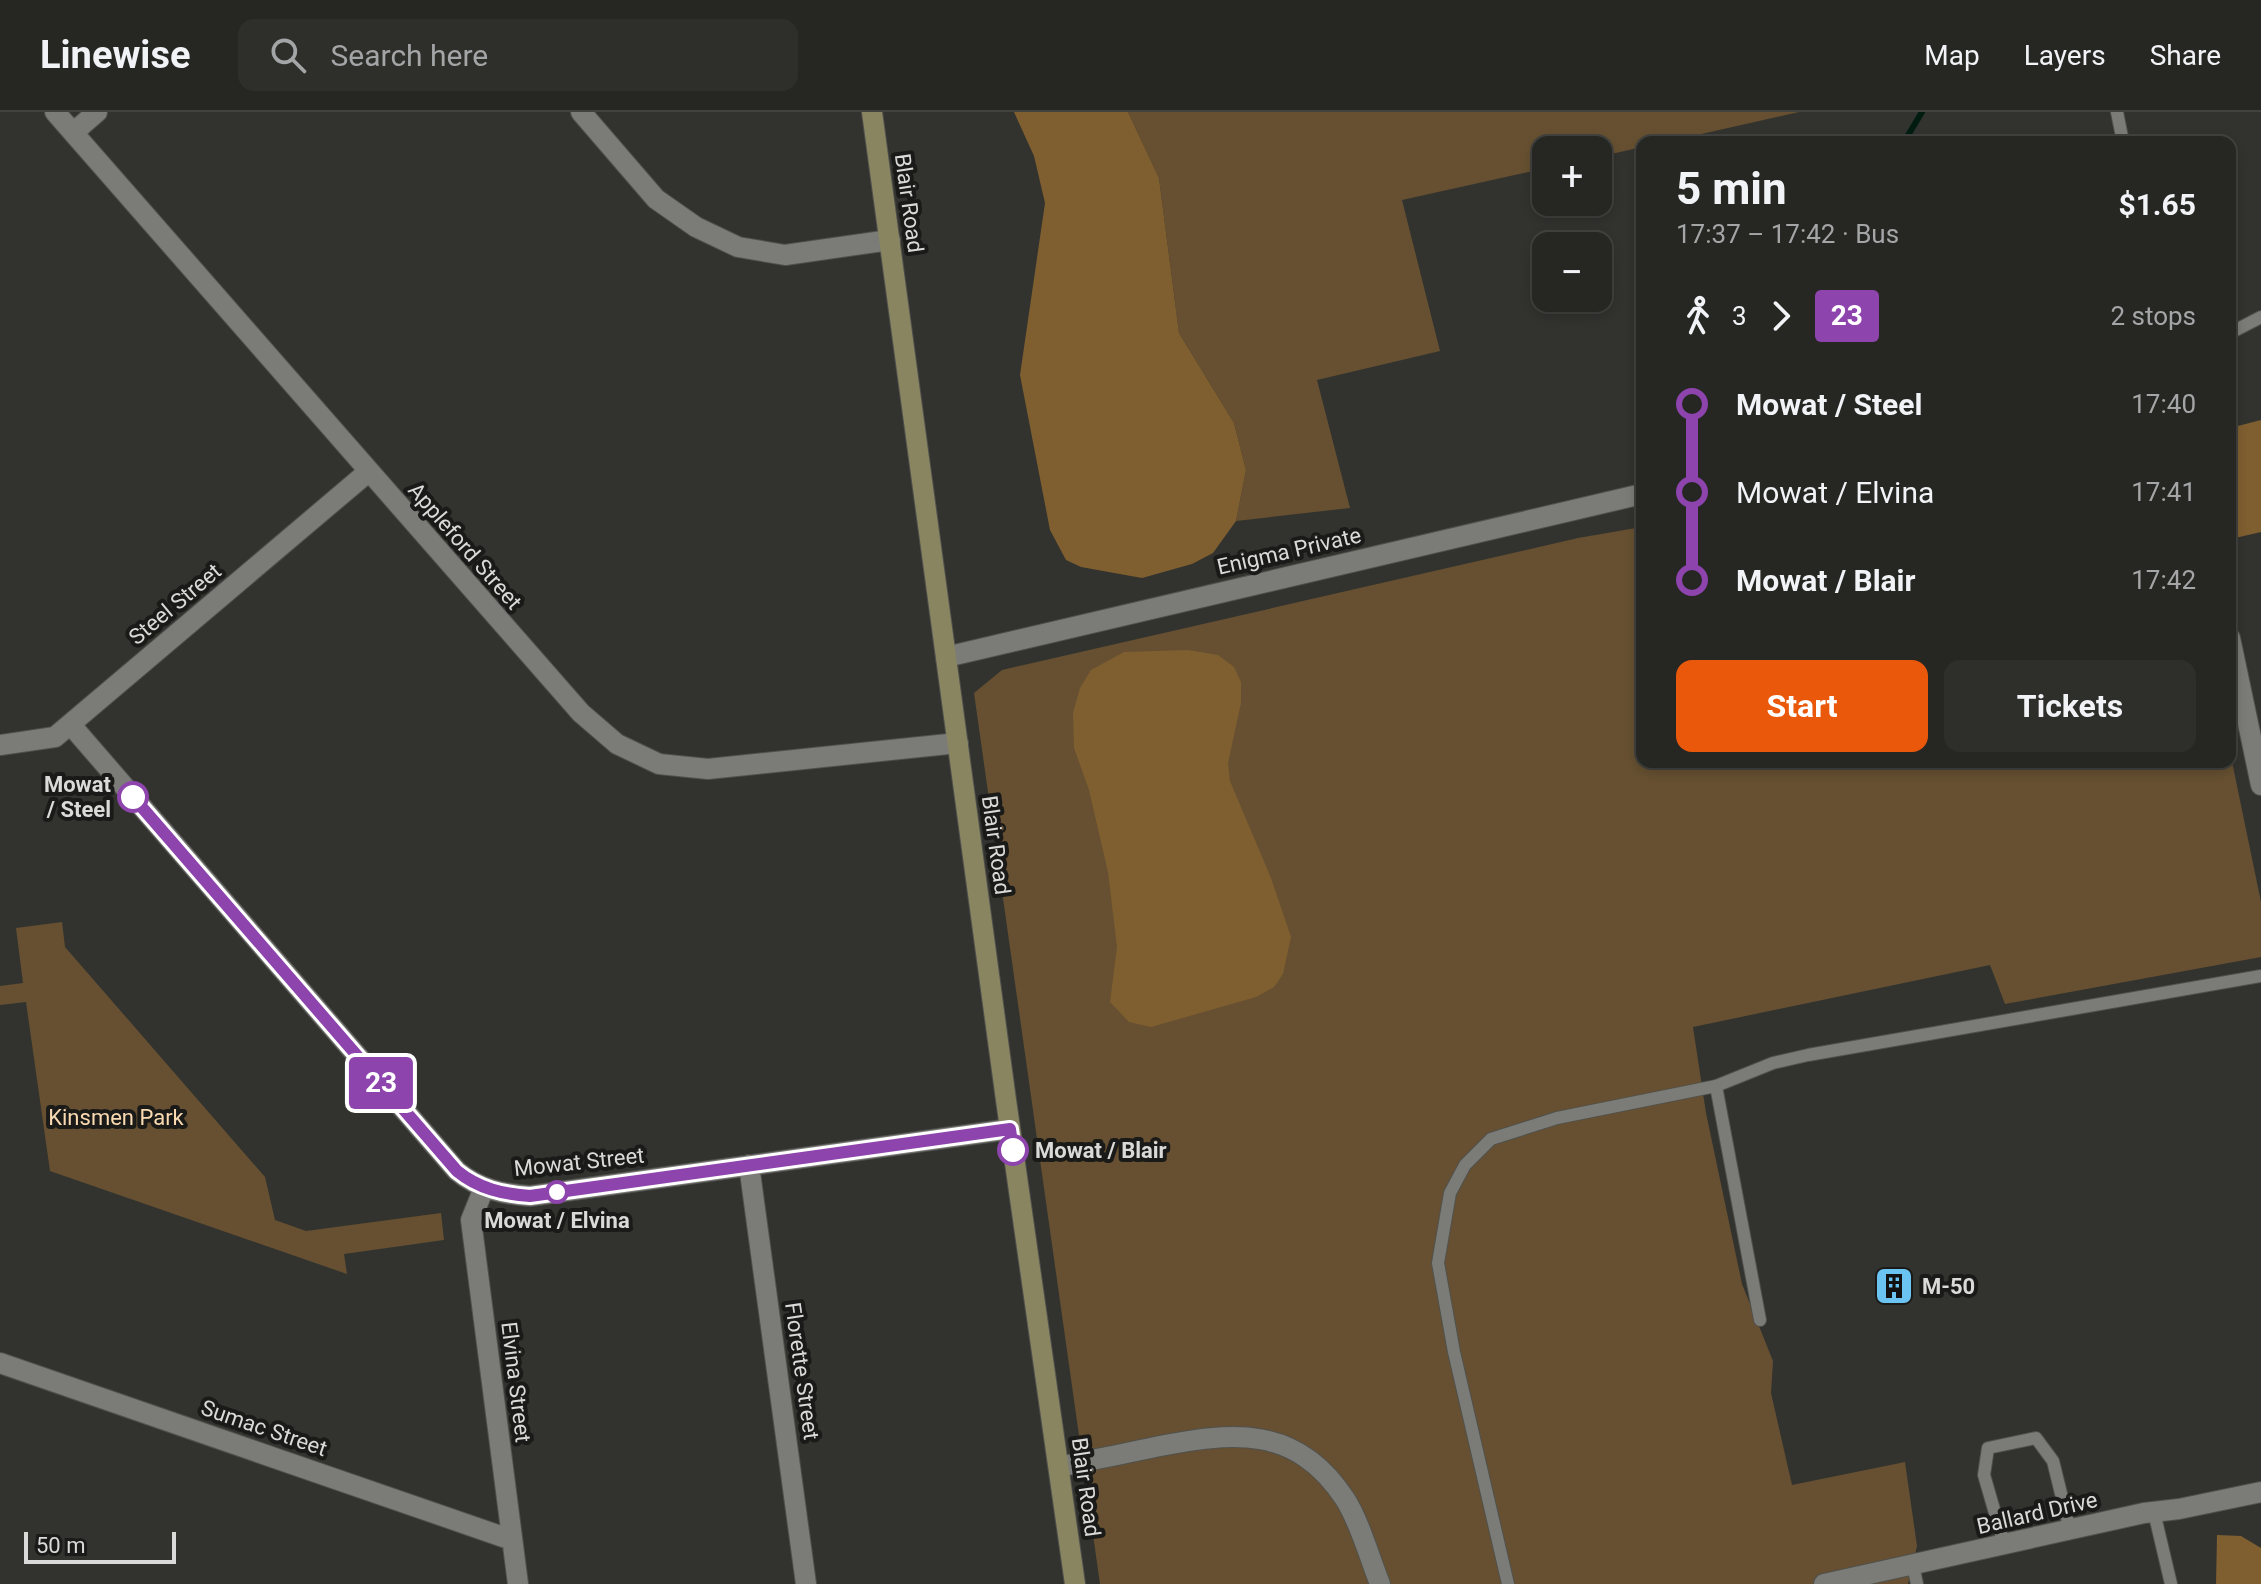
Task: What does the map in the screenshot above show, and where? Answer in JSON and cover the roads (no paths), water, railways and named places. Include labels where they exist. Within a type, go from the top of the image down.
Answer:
[{"type":"main road","name":"Blair Road","points":[[872,112],[1075,1584]]},
{"type":"street","name":"Appleford Street","points":[[55,112],[581,713],[617,744],[659,764],[708,769],[958,743]]},
{"type":"street","points":[[74,132],[97,112]]},
{"type":"street","points":[[581,112],[656,199],[696,227],[738,247],[785,255],[890,240]]},
{"type":"street","name":"Steel Street","points":[[0,745],[55,737],[368,472]]},
{"type":"street","name":"Enigma Private","points":[[946,657],[1636,495]]},
{"type":"street","points":[[2236,666],[2261,785]]},
{"type":"street","name":"Mowat Street","points":[[71,725],[457,1171],[484,1188],[508,1195],[530,1196],[1010,1129]]},
{"type":"street","name":"Florette Street","points":[[749,1165],[806,1584]]},
{"type":"street","name":"Elvina Street","points":[[484,1188],[471,1220],[518,1584]]},
{"type":"street","name":"Sumac Street","points":[[0,1363],[512,1540]]},
{"type":"street","points":[[1059,1467],[1208,1437],[1242,1435],[1280,1443],[1317,1465],[1347,1500],[1380,1584]]},
{"type":"street","name":"Ballard Drive","points":[[1824,1584],[1915,1575],[2004,1544],[2261,1492]]},
{"type":"lane","points":[[2117,112],[2122,136]]},
{"type":"lane","points":[[2236,330],[2261,317]]},
{"type":"lane","points":[[1508,1584],[1454,1352],[1438,1263],[1450,1193],[1465,1165],[1491,1139],[1557,1118],[1716,1086],[1773,1063],[1808,1055],[2261,976]]},
{"type":"lane","points":[[1716,1086],[1760,1320]]},
{"type":"lane","points":[[2004,1544],[1984,1475],[1988,1448],[2036,1438],[2053,1461],[2070,1530]]},
{"type":"lane","points":[[2154,1512],[2171,1584]]},
{"type":"waterway","points":[[1908,136],[1922,112]]},
{"type":"place","name":"Mowat / Steel","points":[[133,797]]},
{"type":"place","name":"Mowat / Blair","points":[[1013,1150]]},
{"type":"place","name":"Mowat / Elvina","points":[[557,1192]]},
{"type":"place","name":"M-50","points":[[1894,1286]]},
{"type":"park label","name":"Kinsmen Park","points":[[116,1117]]}]
